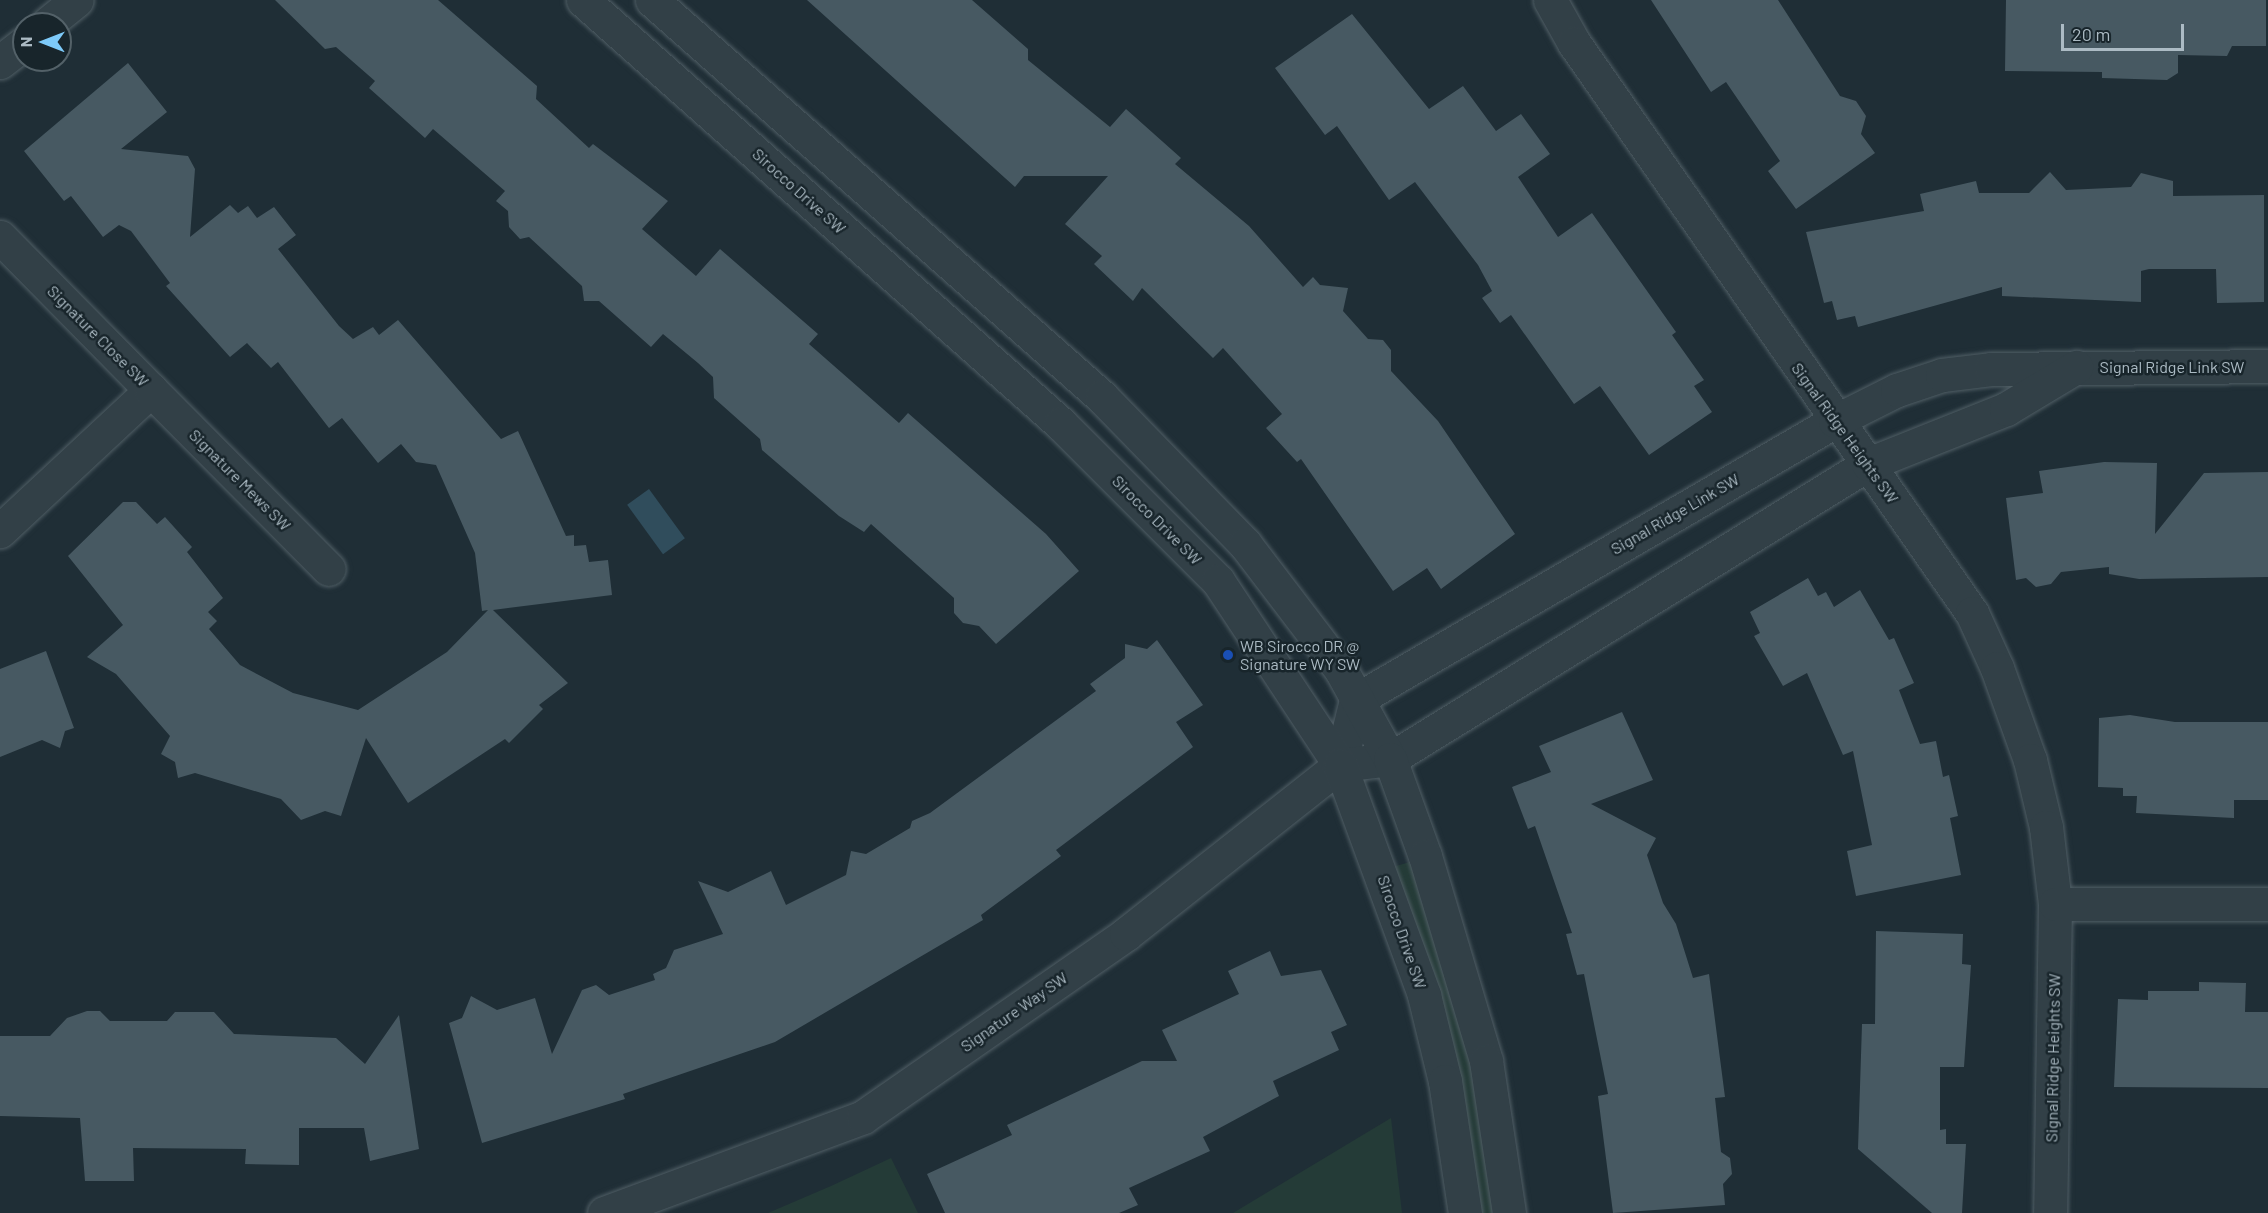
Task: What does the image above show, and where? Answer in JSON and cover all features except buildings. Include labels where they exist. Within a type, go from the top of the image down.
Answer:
[{"type":"street","points":[[62,12],[77,0]]},
{"type":"street","name":"Sirocco Drive SW","points":[[583,0],[1061,424],[1218,581],[1340,765],[1424,995],[1445,1081],[1465,1213]]},
{"type":"street","points":[[652,0],[1102,396],[1245,544],[1341,670],[1390,759],[1486,1061],[1509,1213]]},
{"type":"street","name":"Signal Ridge Heights SW","points":[[1550,0],[1834,422],[1868,464],[1972,613],[1997,668],[2030,760],[2046,826],[2055,904],[2050,1213]]},
{"type":"street","points":[[0,62],[12,52]]},
{"type":"street","name":"Signature Close SW","points":[[0,237],[151,390],[0,531]]},
{"type":"street","name":"Signal Ridge Link SW","points":[[1356,700],[1834,422],[1942,375],[2076,367],[2268,366]]},
{"type":"street","name":"Signal Ridge Link SW","points":[[1390,759],[1868,464],[2006,409],[2076,367]]},
{"type":"street","name":"Signature Mews SW","points":[[151,390],[329,569]]},
{"type":"street","points":[[1356,700],[1340,765],[1390,759]]},
{"type":"street","name":"Signature Way SW","points":[[604,1213],[863,1117],[1126,934],[1340,765]]},
{"type":"street","points":[[2055,904],[2268,904]]},
{"type":"green space","points":[[1413,861],[1470,1040],[1496,1213],[1479,1213],[1393,867]]},
{"type":"green space","points":[[1391,1118],[1402,1213],[1233,1213]]},
{"type":"green space","points":[[891,1158],[918,1213],[768,1213],[831,1186]]},
{"type":"water","points":[[649,489],[685,538],[663,554],[627,505]]},
{"type":"place","name":"WB Sirocco DR @ Signature WY SW","points":[[1228,655]]}]
